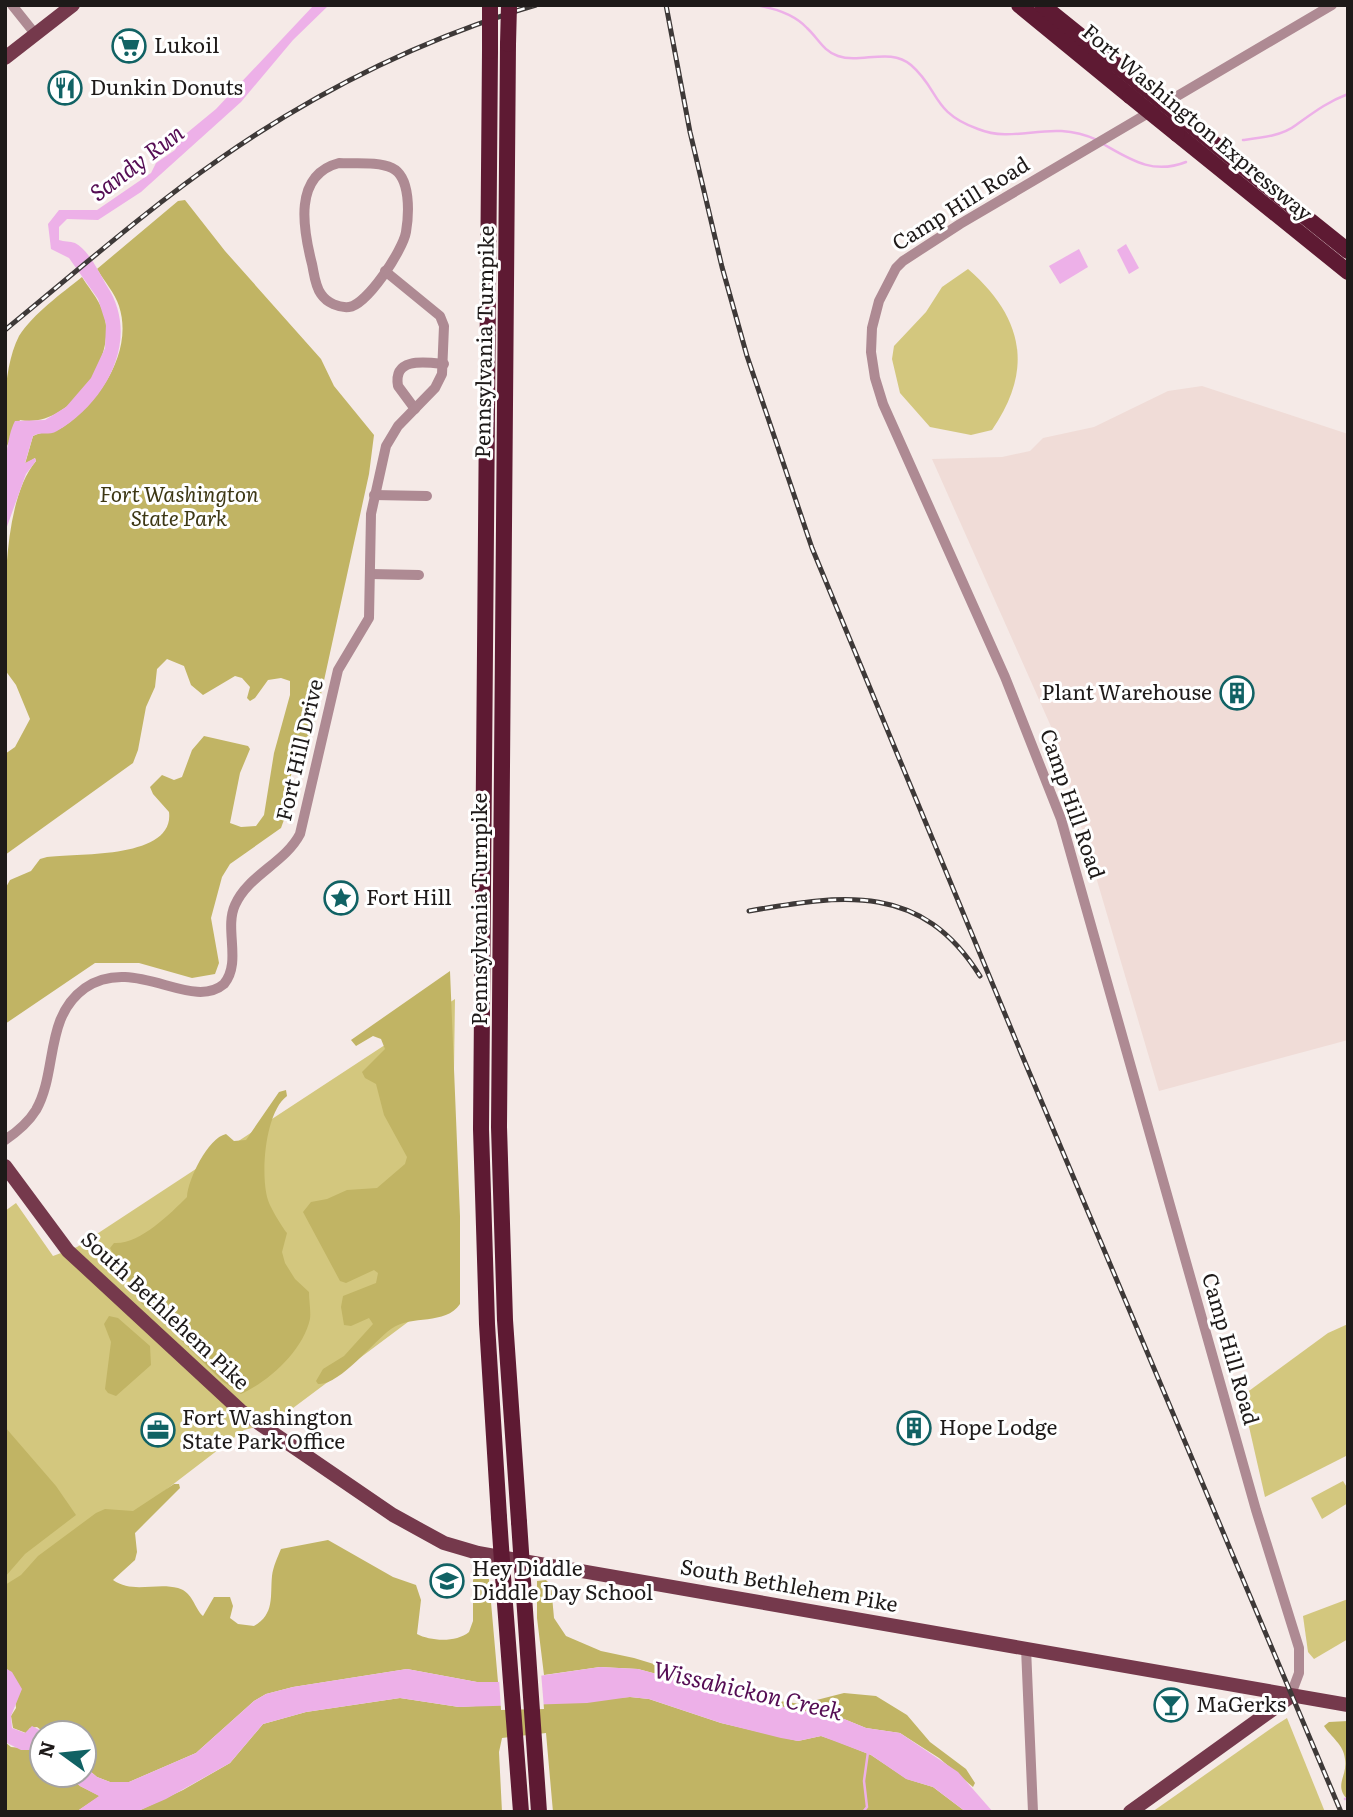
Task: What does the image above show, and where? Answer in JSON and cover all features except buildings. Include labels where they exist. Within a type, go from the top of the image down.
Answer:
[{"type":"highway","name":"Pennsylvania Turnpike","points":[[491,5],[481,1129],[487,1324],[521,1812]]},
{"type":"highway","name":"Pennsylvania Turnpike","points":[[509,5],[499,1128],[505,1320],[540,1812]]},
{"type":"highway","name":"Fort Washington Expressway","points":[[1019,5],[1138,92],[1348,272]]},
{"type":"highway","name":"Fort Washington Expressway","points":[[1042,5],[1075,32],[1138,92]]},
{"type":"highway","points":[[1049,5],[1075,32]]},
{"type":"highway","name":"Fort Washington Expressway","points":[[1184,130],[1348,251]]},
{"type":"main road","points":[[5,58],[74,6]]},
{"type":"main road","name":"South Bethlehem Pike","points":[[5,1166],[68,1251],[215,1389],[268,1431],[376,1505],[444,1544],[478,1553],[1026,1648],[1290,1697],[1348,1705]]},
{"type":"main road","points":[[1249,1688],[1257,1700],[1256,1722]]},
{"type":"main road","points":[[1130,1812],[1290,1697]]},
{"type":"street","points":[[12,5],[36,35]]},
{"type":"street","name":"Camp Hill Road","points":[[1290,1697],[1299,1673],[1299,1648],[1255,1510],[1061,819],[1005,677],[883,404],[870,352],[879,301],[896,268],[940,236],[1332,5]]},
{"type":"street","points":[[331,165],[385,166],[401,176],[406,191],[406,232],[385,271],[365,299],[353,306],[331,303],[318,291],[307,244],[304,204],[313,179],[331,165]]},
{"type":"street","name":"Fort Hill Drive","points":[[5,1140],[24,1125],[36,1110],[59,1022],[69,1004],[82,991],[95,982],[114,976],[133,976],[205,993],[220,988],[227,980],[232,966],[235,904],[251,883],[288,852],[305,822],[338,670],[369,618],[374,495],[390,438],[435,388],[444,363],[444,326],[440,316],[385,271]]},
{"type":"street","points":[[415,409],[398,386],[399,372],[404,366],[419,362],[444,363]]},
{"type":"street","points":[[374,495],[427,496]]},
{"type":"street","points":[[370,574],[419,575]]},
{"type":"street","points":[[1026,1648],[1033,1812]]},
{"type":"shaded area","points":[[314,5],[329,5],[293,40],[241,102],[141,192],[98,220],[67,219],[59,227],[59,240],[75,243],[85,251],[117,306],[121,327],[119,347],[114,367],[91,403],[75,419],[57,431],[33,436],[25,463],[35,458],[36,461],[26,474],[5,532],[6,459],[15,421],[45,420],[66,407],[91,378],[105,348],[106,324],[98,299],[69,258],[51,249],[48,224],[59,210],[97,210],[151,173],[156,163],[175,150],[182,137],[216,109]]},
{"type":"shaded area","points":[[1126,244],[1139,268],[1129,274],[1117,250]]},
{"type":"shaded area","points":[[1079,249],[1088,267],[1060,284],[1049,266]]},
{"type":"shaded area","points":[[968,269],[1001,305],[1011,324],[1018,364],[1006,407],[992,430],[971,435],[930,427],[900,393],[892,359],[894,346],[926,312],[942,287]]},
{"type":"shaded area","points":[[1202,386],[1348,434],[1348,1040],[1159,1091],[1053,731],[932,459],[1002,457],[1030,451],[1043,438],[1094,427],[1168,391]]},
{"type":"shaded area","points":[[455,999],[453,1138],[416,1316],[273,1423],[244,1430],[5,1613],[5,1211],[16,1203],[53,1256],[77,1247]]},
{"type":"shaded area","points":[[1348,1324],[1348,1455],[1265,1497],[1242,1396],[1328,1333]]},
{"type":"shaded area","points":[[1343,1481],[1348,1489],[1348,1503],[1322,1519],[1311,1498]]},
{"type":"shaded area","points":[[1348,1599],[1348,1639],[1314,1659],[1308,1652],[1303,1616]]},
{"type":"shaded area","points":[[600,1667],[638,1669],[769,1704],[844,1719],[866,1728],[900,1733],[958,1772],[993,1812],[966,1812],[933,1787],[906,1779],[871,1755],[821,1736],[798,1741],[781,1738],[721,1723],[649,1699],[630,1697],[587,1703],[459,1707],[400,1698],[306,1712],[263,1724],[230,1763],[166,1799],[136,1812],[76,1812],[99,1796],[86,1789],[98,1789],[98,1777],[110,1782],[129,1782],[196,1753],[254,1701],[266,1694],[293,1687],[407,1669],[477,1682],[498,1682]]},
{"type":"shaded area","points":[[5,1668],[12,1672],[22,1689],[11,1716],[12,1728],[25,1733],[28,1730],[28,1750],[21,1750],[5,1742]]},
{"type":"shaded area","points":[[1287,1718],[1325,1812],[1152,1812],[1276,1725]]},
{"type":"green space","name":"Fort Washington State Park","points":[[185,200],[225,251],[321,359],[334,386],[374,435],[369,474],[313,731],[291,775],[290,803],[281,828],[230,864],[222,877],[211,918],[219,963],[215,974],[192,978],[139,963],[95,963],[5,1024],[5,889],[10,880],[31,871],[40,859],[47,857],[120,851],[156,839],[167,828],[169,812],[150,787],[162,775],[174,780],[182,777],[192,750],[204,736],[248,746],[250,749],[240,773],[230,823],[241,827],[256,826],[264,815],[274,753],[290,695],[290,681],[281,678],[268,680],[250,701],[247,698],[250,687],[242,678],[235,676],[203,695],[191,685],[184,666],[167,659],[157,669],[155,687],[146,707],[133,763],[5,855],[5,754],[15,747],[30,719],[16,685],[5,670],[5,590],[10,531],[24,480],[36,461],[35,458],[25,464],[33,436],[59,429],[76,417],[100,390],[117,358],[122,341],[119,306],[97,269],[178,201]]},
{"type":"green space","points":[[82,277],[97,300],[105,319],[105,342],[101,360],[82,392],[68,405],[53,415],[37,420],[20,420],[7,446],[9,462],[5,474],[6,385],[13,351],[19,336],[32,319]]},
{"type":"green space","points":[[450,971],[460,1216],[460,1304],[446,1315],[409,1322],[391,1329],[346,1371],[326,1383],[318,1384],[316,1381],[323,1369],[344,1356],[373,1324],[369,1318],[351,1326],[344,1325],[341,1307],[343,1296],[376,1283],[378,1273],[374,1270],[346,1283],[340,1281],[303,1212],[311,1202],[327,1199],[347,1190],[377,1188],[405,1164],[407,1157],[384,1115],[376,1084],[365,1078],[362,1072],[385,1049],[381,1039],[373,1036],[356,1046],[351,1040]]},
{"type":"green space","points":[[286,1090],[287,1096],[274,1115],[269,1129],[264,1175],[268,1200],[287,1233],[282,1252],[285,1263],[295,1279],[309,1292],[310,1319],[300,1343],[283,1364],[262,1382],[241,1394],[222,1381],[180,1339],[168,1315],[142,1304],[110,1248],[114,1243],[144,1234],[172,1212],[187,1197],[195,1170],[212,1143],[226,1134],[234,1141],[246,1140],[279,1092]]},
{"type":"green space","points":[[109,1316],[118,1318],[150,1346],[151,1365],[116,1396],[105,1389],[111,1342],[104,1324]]},
{"type":"green space","points":[[5,1427],[56,1486],[76,1515],[25,1554],[5,1577]]},
{"type":"green space","points":[[174,1484],[179,1484],[180,1488],[135,1533],[135,1560],[113,1580],[128,1586],[161,1586],[183,1590],[203,1616],[214,1597],[230,1597],[233,1606],[230,1618],[238,1624],[254,1626],[265,1616],[271,1597],[273,1573],[281,1549],[328,1540],[393,1577],[416,1585],[421,1600],[417,1634],[443,1640],[464,1636],[469,1632],[473,1621],[473,1580],[476,1574],[488,1568],[498,1682],[477,1682],[407,1669],[293,1687],[266,1694],[254,1701],[196,1753],[129,1782],[110,1782],[98,1777],[98,1719],[28,1719],[26,1733],[13,1728],[11,1716],[16,1708],[12,1673],[5,1668],[5,1585],[21,1575],[38,1556],[96,1513],[105,1509],[133,1511]]},
{"type":"green space","points":[[546,1580],[551,1585],[554,1618],[566,1636],[601,1651],[634,1658],[772,1700],[801,1704],[844,1693],[876,1696],[907,1715],[930,1742],[966,1769],[975,1783],[973,1787],[939,1758],[900,1733],[866,1728],[844,1719],[769,1704],[638,1669],[600,1667],[544,1675],[537,1618],[537,1581]]},
{"type":"green space","points":[[630,1697],[649,1699],[721,1723],[798,1741],[821,1736],[836,1741],[871,1755],[907,1779],[933,1787],[966,1812],[553,1812],[546,1733],[502,1738],[499,1752],[502,1812],[136,1812],[183,1790],[230,1763],[263,1724],[306,1712],[400,1698],[459,1707]]},
{"type":"green space","points":[[1348,1721],[1348,1800],[1341,1785],[1344,1754],[1324,1726],[1329,1722]]},
{"type":"green space","points":[[5,1742],[11,1747],[28,1749],[28,1789],[86,1789],[100,1796],[76,1812],[5,1812]]},
{"type":"pier","points":[[541,1672],[544,1709],[501,1710],[499,1678]]},
{"type":"waterway","name":"Sandy Run","points":[[755,5],[790,15],[802,23],[824,48],[838,56],[885,56],[903,60],[920,74],[944,108],[978,129],[1007,134],[1064,131],[1097,140]]},
{"type":"waterway","name":"Sandy Run","points":[[1243,140],[1284,132],[1327,104],[1348,94]]},
{"type":"waterway","name":"Sandy Run","points":[[1103,144],[1143,164],[1163,167],[1186,162]]},
{"type":"waterway","points":[[863,1812],[867,1807],[864,1781],[868,1752]]},
{"type":"railway","points":[[5,330],[166,199],[221,158],[295,110],[412,50],[494,18],[536,5]]},
{"type":"railway","points":[[666,5],[690,132],[722,267],[747,356],[812,548],[1024,1060],[1341,1812]]},
{"type":"railway","points":[[749,911],[817,901],[879,902],[907,910],[933,924],[957,946],[980,976]]},
{"type":"place","name":"Lukoil","points":[[129,46]]},
{"type":"place","name":"Dunkin Donuts","points":[[65,88]]},
{"type":"place","name":"Plant Warehouse","points":[[1237,693]]},
{"type":"place","name":"Fort Hill","points":[[341,898]]},
{"type":"place","name":"Hope Lodge","points":[[914,1428]]},
{"type":"place","name":"Fort Washington State Park Office","points":[[158,1430]]},
{"type":"place","name":"Hey Diddle Diddle Day School","points":[[447,1581]]},
{"type":"place","name":"MaGerks","points":[[1171,1705]]},
{"type":"water label","name":"Wissahickon Creek","points":[[748,1691]]}]
